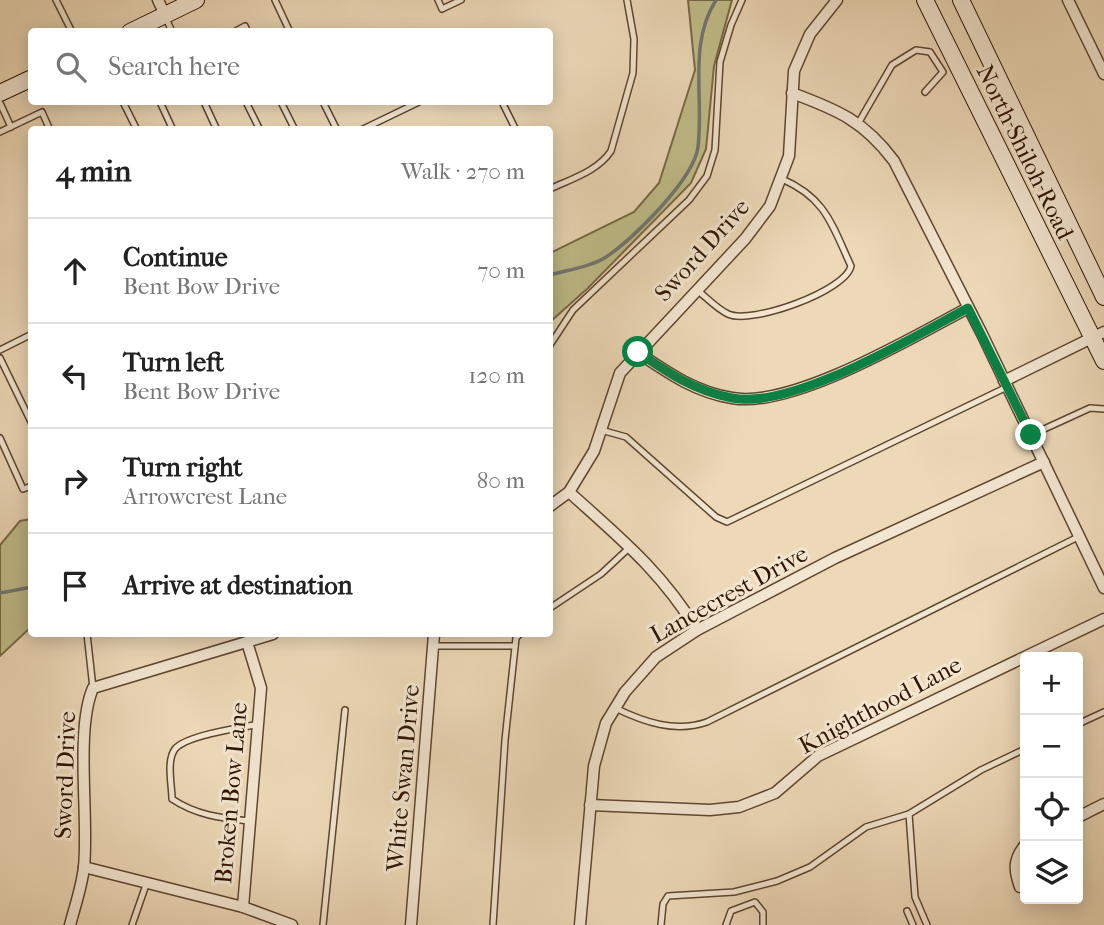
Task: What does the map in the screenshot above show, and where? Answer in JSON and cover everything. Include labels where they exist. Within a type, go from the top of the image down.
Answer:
[{"type":"main road","points":[[135,28],[161,7],[196,0]]},
{"type":"main road","name":"North Shiloh Road","points":[[925,0],[1098,334],[1104,361]]},
{"type":"main road","name":"North Shiloh Road","points":[[961,0],[1104,296]]},
{"type":"main road","points":[[1,93],[28,80]]},
{"type":"street","name":"Sword Drive","points":[[553,504],[569,492],[594,451],[620,373],[745,239],[769,206],[789,156],[794,71],[801,50],[824,13],[837,0]]},
{"type":"street","points":[[1068,0],[1104,74]]},
{"type":"street","points":[[792,93],[832,108],[859,122],[877,138],[894,161],[1104,588]]},
{"type":"street","points":[[638,352],[679,381],[708,393],[734,399],[762,400],[801,391],[968,308]]},
{"type":"street","points":[[1006,384],[1098,334]]},
{"type":"street","name":"Lancecrest Drive","points":[[580,925],[594,766],[606,723],[656,656],[697,630],[835,558],[1044,462]]},
{"type":"street","points":[[569,492],[630,547],[676,595],[697,630]]},
{"type":"street","name":"Knighthood Lane","points":[[590,806],[710,810],[739,807],[775,793],[817,757],[1104,619]]},
{"type":"street","name":"Sword Drive","points":[[70,925],[84,867],[85,748],[89,699],[93,688],[263,637]]},
{"type":"street","name":"White Swan Drive","points":[[411,925],[434,637]]},
{"type":"street","name":"Broken Bow Lane","points":[[243,907],[261,688],[247,642]]},
{"type":"street","points":[[1083,814],[1104,804]]},
{"type":"street","points":[[1020,851],[1014,870],[1020,887]]},
{"type":"street","points":[[84,867],[243,907],[292,925]]},
{"type":"lane","points":[[56,0],[70,28]]},
{"type":"lane","points":[[275,0],[288,28]]},
{"type":"lane","points":[[438,0],[442,9],[461,0]]},
{"type":"lane","points":[[553,187],[604,161],[611,150],[633,73],[634,39],[627,0]]},
{"type":"lane","points":[[553,340],[573,310],[689,200],[707,176],[715,150],[720,62],[731,25],[743,0]]},
{"type":"lane","points":[[161,7],[170,28]]},
{"type":"lane","points":[[859,122],[892,65],[916,50],[930,52],[943,67],[943,72],[925,92]]},
{"type":"lane","points":[[1,93],[11,127]]},
{"type":"lane","points":[[124,105],[134,126]]},
{"type":"lane","points":[[161,105],[171,126]]},
{"type":"lane","points":[[205,105],[215,126]]},
{"type":"lane","points":[[248,105],[258,126]]},
{"type":"lane","points":[[282,105],[293,126]]},
{"type":"lane","points":[[324,105],[335,126]]},
{"type":"lane","points":[[369,126],[413,105]]},
{"type":"lane","points":[[504,105],[514,126]]},
{"type":"lane","points":[[0,132],[42,112],[48,126]]},
{"type":"lane","points":[[697,290],[729,315],[761,315],[783,310],[841,281],[850,272],[851,266],[816,198],[806,189],[782,178]]},
{"type":"lane","points":[[0,350],[28,336]]},
{"type":"lane","points":[[0,358],[28,416]]},
{"type":"lane","points":[[601,430],[626,437],[716,517],[727,522],[1006,384]]},
{"type":"lane","points":[[1031,435],[1090,408],[1104,409]]},
{"type":"lane","points":[[0,438],[23,489],[28,487]]},
{"type":"lane","points":[[615,708],[641,720],[662,725],[692,727],[707,722],[1080,537]]},
{"type":"lane","points":[[553,606],[601,574],[630,547]]},
{"type":"lane","points":[[86,637],[93,688]]},
{"type":"lane","points":[[493,925],[515,646],[519,637]]},
{"type":"lane","points":[[433,646],[486,643],[515,646]]},
{"type":"lane","points":[[323,925],[345,710]]},
{"type":"lane","points":[[1083,722],[1104,712]]},
{"type":"lane","points":[[249,821],[215,818],[188,809],[172,799],[171,761],[175,750],[186,742],[259,724]]},
{"type":"lane","points":[[661,925],[663,904],[668,896],[734,892],[777,881],[810,867],[866,827],[909,814],[981,770],[1020,751]]},
{"type":"lane","points":[[909,814],[915,897],[927,925]]},
{"type":"lane","points":[[132,925],[147,881]]},
{"type":"lane","points":[[726,925],[731,911],[755,902],[763,912],[763,925]]},
{"type":"lane","points":[[907,911],[913,925]]},
{"type":"shaded area","points":[[688,0],[732,0],[714,66],[706,149],[691,183],[588,288],[553,319],[553,252],[634,212],[659,183],[695,70]]},
{"type":"shaded area","points":[[28,520],[28,630],[0,656],[0,545],[20,521]]},
{"type":"waterway","points":[[553,274],[586,266],[606,257],[646,223],[686,175],[698,147],[702,34],[716,0]]},
{"type":"waterway","points":[[0,593],[28,588]]},
{"type":"route","points":[[638,352],[679,381],[708,393],[734,399],[762,400],[801,391],[968,308],[1031,435]]}]
